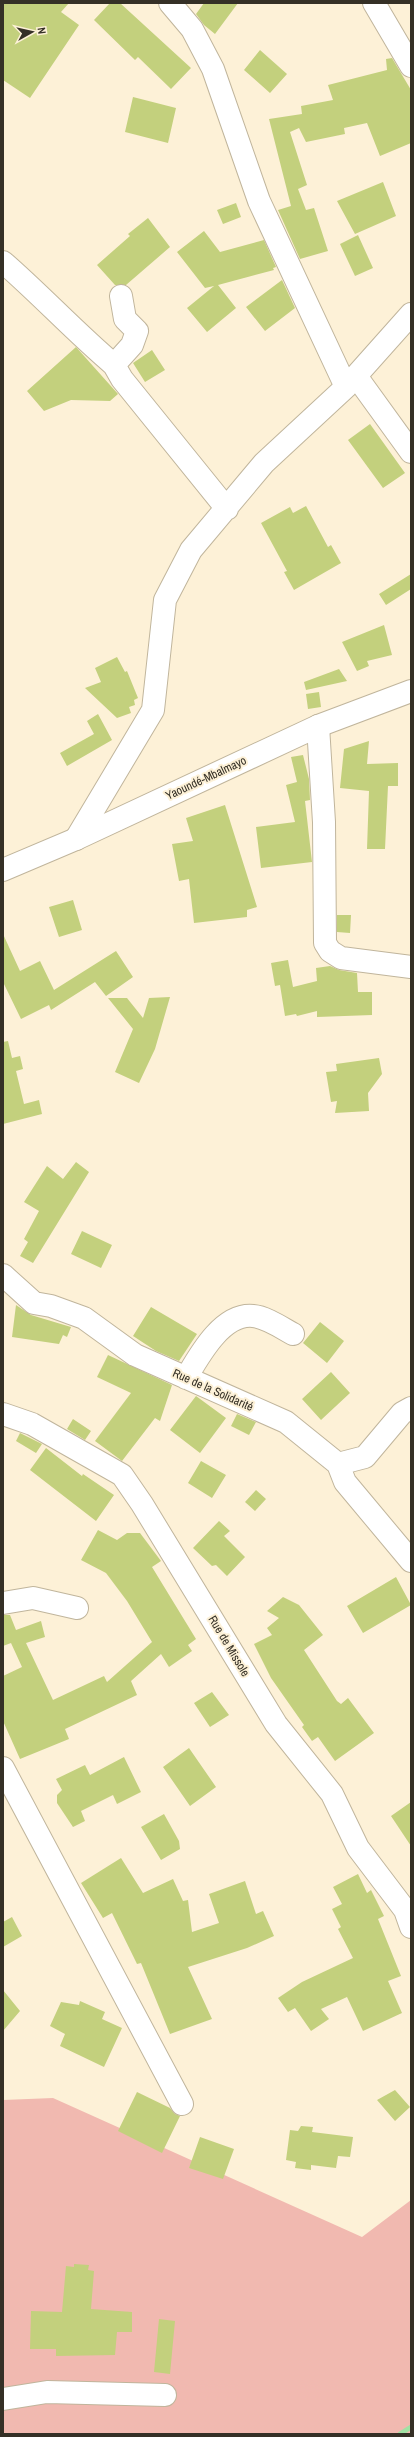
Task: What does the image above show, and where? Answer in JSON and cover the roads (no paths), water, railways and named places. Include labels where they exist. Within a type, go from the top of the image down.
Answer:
[{"type":"main road","points":[[170,3],[192,30],[213,69],[259,201],[351,382],[411,452]]},
{"type":"main road","points":[[374,3],[411,66]]},
{"type":"main road","points":[[3,262],[29,284],[88,343],[114,365],[122,379],[228,509]]},
{"type":"main road","points":[[114,365],[132,346],[137,331],[125,318],[121,296]]},
{"type":"main road","points":[[76,839],[153,710],[164,600],[191,550],[228,509],[264,463],[351,382],[411,314]]},
{"type":"main road","name":"Yaoundé-Mbalmayo","points":[[3,870],[76,839],[318,726],[409,689]]},
{"type":"main road","points":[[318,726],[324,822],[325,943],[330,951],[341,958],[411,967]]},
{"type":"main road","name":"Rue de la Solidarité","points":[[3,1275],[34,1303],[51,1306],[84,1318],[135,1355],[286,1422],[338,1464]]},
{"type":"main road","points":[[186,1378],[214,1335],[236,1320],[254,1316],[293,1334]]},
{"type":"main road","points":[[411,1408],[402,1413],[365,1457],[338,1464],[345,1482],[411,1561]]},
{"type":"main road","name":"Rue de Missole","points":[[3,1414],[32,1424],[122,1475],[142,1504],[276,1724],[332,1794],[358,1848],[409,1914]]},
{"type":"main road","points":[[3,1603],[33,1598],[77,1608]]},
{"type":"main road","points":[[3,1768],[182,2104]]},
{"type":"main road","points":[[3,2399],[47,2392],[165,2395]]},
{"type":"waterway","points":[[400,2434],[411,2427]]}]
